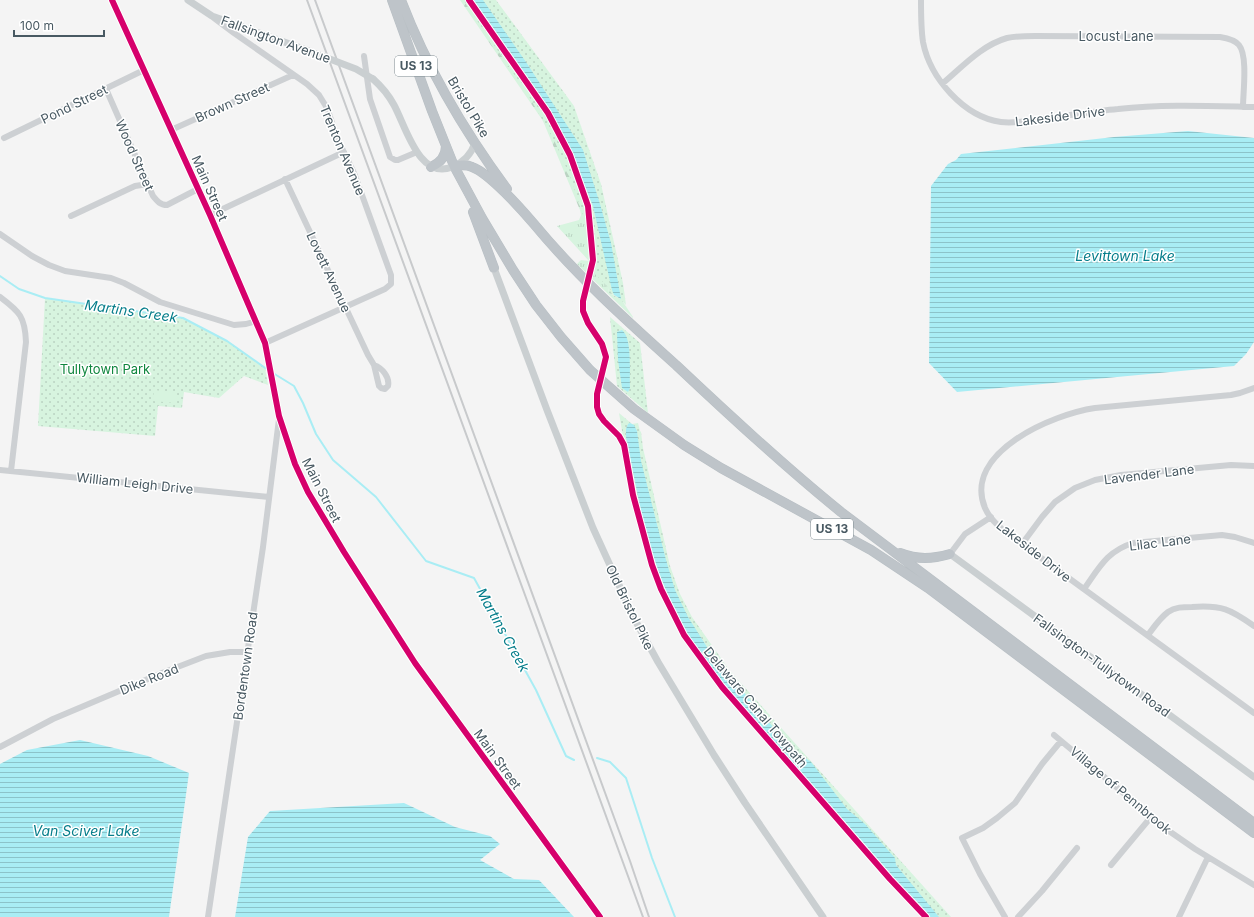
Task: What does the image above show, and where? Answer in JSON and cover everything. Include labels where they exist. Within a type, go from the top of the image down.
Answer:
[{"type":"highway","name":"US 13","points":[[392,0],[454,166],[509,264],[548,321],[590,370],[634,410],[665,433],[701,456],[856,542],[913,577],[1254,833]]},
{"type":"highway","name":"Bristol Pike","points":[[401,0],[434,73],[475,143],[498,177],[530,219]]},
{"type":"highway","points":[[431,167],[437,164],[443,157],[446,148],[445,142]]},
{"type":"highway","points":[[454,166],[469,166],[481,172],[530,219]]},
{"type":"highway","points":[[462,180],[494,268]]},
{"type":"highway","name":"US 13","points":[[530,219],[590,286],[757,441],[818,493],[1254,823]]},
{"type":"highway","points":[[890,548],[908,556],[920,558],[935,558],[950,554]]},
{"type":"main road","name":"Fallsington Avenue","points":[[188,0],[212,16],[356,69],[372,79],[386,92],[394,104],[417,152],[431,167]]},
{"type":"main road","points":[[431,167],[440,169],[454,166],[468,157],[475,143]]},
{"type":"main road","name":"Old Bristol Pike","points":[[494,268],[599,543],[635,620],[672,686],[745,803],[822,917]]},
{"type":"main road","name":"Fallsington-Tullytown Road","points":[[950,554],[1254,777]]},
{"type":"street","name":"Main Street","points":[[112,0],[210,215],[265,343],[279,416],[295,464],[308,492],[414,663],[600,917]]},
{"type":"street","name":"Lakeside Drive","points":[[921,0],[923,42],[929,60],[943,83],[956,100],[982,117],[1001,122],[1028,121],[1144,107],[1254,107]]},
{"type":"street","name":"Trenton Avenue","points":[[212,16],[316,92],[323,101],[354,173],[392,281],[389,286],[346,307]]},
{"type":"street","name":"Locust Lane","points":[[943,83],[988,47],[1011,38],[1035,36],[1220,37],[1233,40],[1239,44],[1243,54],[1243,107]]},
{"type":"street","points":[[364,56],[370,99],[390,157],[398,160],[417,152]]},
{"type":"street","name":"Pond Street","points":[[4,138],[144,70]]},
{"type":"street","name":"Brown Street","points":[[171,130],[293,75]]},
{"type":"street","name":"Wood Street","points":[[106,89],[153,196],[158,202],[164,205],[174,202],[198,189]]},
{"type":"street","points":[[210,215],[344,152]]},
{"type":"street","name":"Lovett Avenue","points":[[286,179],[374,365]]},
{"type":"street","points":[[71,216],[135,186],[148,184]]},
{"type":"street","points":[[0,234],[17,247],[47,264],[65,271],[111,278],[124,283],[160,302],[234,325],[256,321]]},
{"type":"street","points":[[0,298],[13,308],[23,319],[26,328],[26,342],[11,471]]},
{"type":"street","points":[[265,343],[346,307]]},
{"type":"street","name":"Lakeside Drive","points":[[1254,388],[1231,395],[1087,409],[1058,418],[1037,428],[996,455],[986,469],[982,496],[985,508],[998,525],[1254,713]]},
{"type":"street","name":"Bordentown Road","points":[[208,917],[248,652],[279,416]]},
{"type":"street","name":"Lavender Lane","points":[[1022,544],[1042,517],[1056,502],[1075,488],[1089,482],[1103,478],[1136,473],[1231,465],[1254,466]]},
{"type":"street","name":"William Leigh Drive","points":[[0,470],[269,496]]},
{"type":"street","points":[[950,554],[965,534],[991,517]]},
{"type":"street","name":"Lilac Lane","points":[[1084,589],[1104,560],[1111,553],[1123,546],[1133,543],[1218,535],[1235,537],[1254,543]]},
{"type":"street","points":[[1148,635],[1163,616],[1170,611],[1180,608],[1210,606],[1218,607],[1233,612],[1254,626]]},
{"type":"street","name":"Dike Road","points":[[0,747],[53,719],[206,656],[230,652],[248,652]]},
{"type":"street","points":[[1054,735],[1061,741]]},
{"type":"street","name":"Village of Pennbrook","points":[[1005,917],[980,874],[962,838],[983,828],[998,818],[1015,803],[1042,764],[1061,741],[1169,831],[1254,885]]},
{"type":"street","points":[[1111,865],[1151,817]]},
{"type":"street","points":[[1018,917],[1042,891],[1077,848]]},
{"type":"street","points":[[1179,917],[1208,857]]},
{"type":"green space","points":[[460,0],[473,0],[553,116],[573,157],[593,206],[614,295],[609,293],[599,242],[589,207],[580,210],[543,121]]},
{"type":"green space","points":[[463,0],[496,0],[574,106],[601,184],[623,283],[626,305],[595,274],[586,224],[570,176],[554,140],[527,93]]},
{"type":"green space","points":[[589,207],[599,242],[609,293],[621,299],[633,318],[577,264],[581,260],[589,261],[557,226],[579,220],[581,215],[580,210]]},
{"type":"green space","name":"Tullytown Park","points":[[45,298],[183,318],[227,341],[265,368],[268,385],[244,376],[219,398],[184,392],[182,408],[158,406],[155,436],[38,426]]},
{"type":"green space","points":[[610,317],[640,343],[648,413],[617,386]]},
{"type":"green space","points":[[154,390],[177,393],[176,403],[153,401]]},
{"type":"green space","points":[[619,413],[632,424],[638,423],[670,566],[680,594],[692,617],[730,671],[951,917],[923,917],[716,683],[676,625],[654,577],[633,495]]},
{"type":"water","points":[[473,0],[483,0],[528,65],[583,150],[611,243],[621,299],[614,295],[612,290],[593,206],[573,157],[553,116]]},
{"type":"water","name":"Levittown Lake","points":[[1188,131],[1254,138],[1254,342],[1246,354],[1234,366],[957,392],[929,363],[931,186],[948,164],[956,160],[961,154],[1114,137]]},
{"type":"water","points":[[622,330],[628,341],[630,357],[630,388],[628,392],[622,388],[618,360],[617,332]]},
{"type":"water","points":[[630,423],[634,425],[637,431],[641,461],[666,560],[675,590],[688,617],[707,647],[729,675],[784,740],[799,754],[811,762],[847,809],[865,824],[895,858],[896,865],[939,917],[929,917],[876,861],[730,693],[683,630],[660,576],[645,531],[626,437],[626,429]]},
{"type":"water","name":"Van Sciver Lake","points":[[80,740],[148,756],[189,773],[169,917],[0,917],[0,764],[27,750]]},
{"type":"water","points":[[404,803],[455,827],[490,836],[500,844],[480,860],[514,879],[539,880],[574,917],[235,917],[248,837],[270,811]]},
{"type":"waterway","name":"Martins Creek","points":[[0,276],[19,289],[45,298],[183,318],[227,341],[268,370]]},
{"type":"waterway","name":"Martins Creek","points":[[273,373],[294,386],[316,434],[333,460],[376,497],[426,561],[474,578],[536,690],[566,756],[574,760]]},
{"type":"waterway","name":"Martins Creek","points":[[597,758],[610,762],[626,778],[652,858],[675,917]]},
{"type":"railway","points":[[307,0],[643,917]]},
{"type":"railway","points":[[315,0],[630,861],[649,917]]},
{"type":"cycle path","points":[[112,0],[210,215],[265,343],[279,416],[295,464],[308,492],[344,552],[415,663],[600,917]]},
{"type":"cycle path","name":"Delaware Canal Towpath","points":[[469,0],[548,113],[570,155],[588,206],[593,260],[583,301],[583,311],[588,323],[602,344],[606,357],[597,394],[597,407],[599,414],[619,436],[624,445],[633,495],[652,565],[661,589],[684,635],[722,687],[890,879],[926,917]]}]
